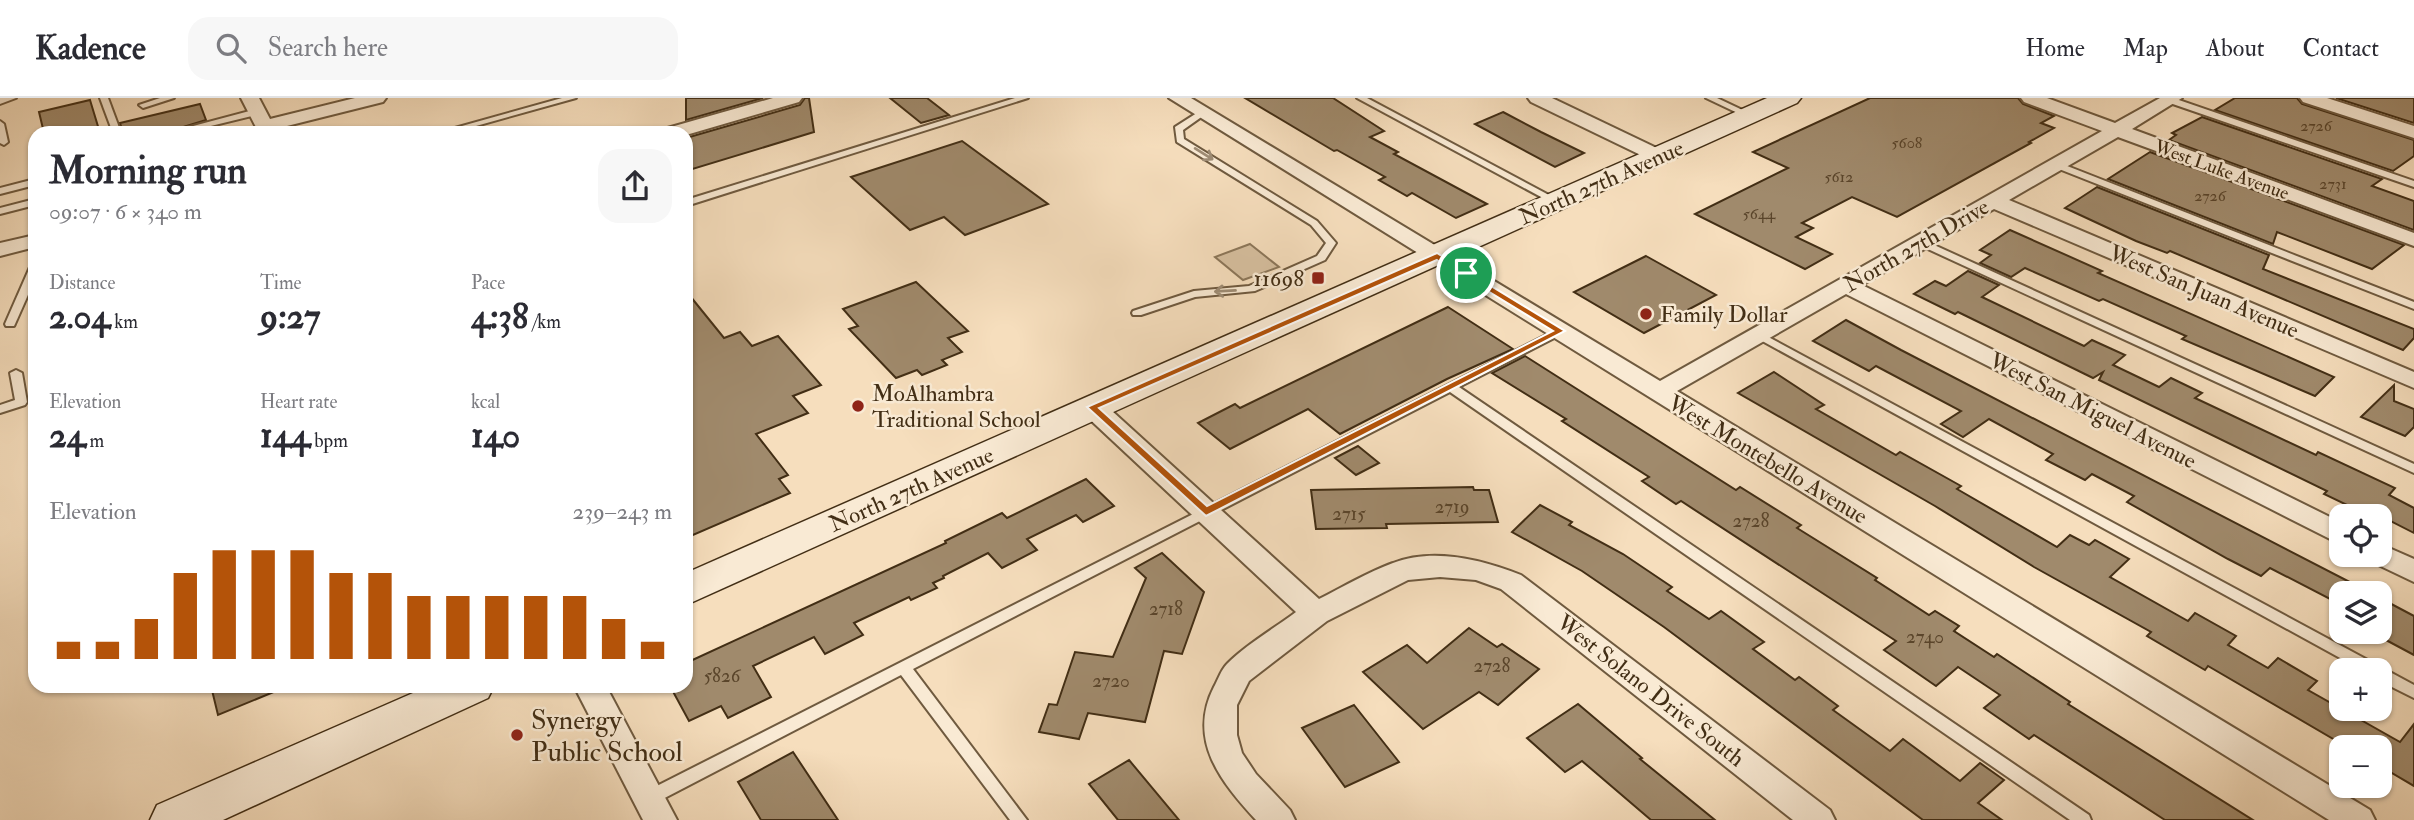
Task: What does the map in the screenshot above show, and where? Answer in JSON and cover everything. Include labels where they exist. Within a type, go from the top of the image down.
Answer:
[{"type":"main road","name":"North 27th Avenue","points":[[693,587],[1788,98]]},
{"type":"main road","points":[[174,820],[452,693]]},
{"type":"street","points":[[260,117],[377,98]]},
{"type":"street","points":[[693,127],[793,98]]},
{"type":"street","name":"West Montebello Avenue","points":[[1178,98],[2358,820]]},
{"type":"street","points":[[1537,98],[1658,156]]},
{"type":"street","name":"West Luke Avenue","points":[[2030,98],[2414,240]]},
{"type":"street","points":[[2309,98],[2414,132]]},
{"type":"street","name":"North 27th Drive","points":[[1658,392],[2172,99]]},
{"type":"street","name":"West San Juan Avenue","points":[[1994,201],[2414,382]]},
{"type":"street","points":[[0,250],[28,243]]},
{"type":"street","name":"West San Miguel Avenue","points":[[1845,285],[2329,528]]},
{"type":"street","points":[[1092,407],[1316,613],[1237,673],[1221,705],[1221,736],[1226,757],[1244,784],[1278,820]]},
{"type":"street","points":[[2392,560],[2414,572]]},
{"type":"street","name":"West Solano Drive South","points":[[1316,613],[1403,570],[1440,567],[1479,570],[1511,582],[1818,820]]},
{"type":"street","points":[[594,693],[654,809]]},
{"type":"lane","points":[[0,101],[12,98]]},
{"type":"lane","points":[[104,98],[114,126]]},
{"type":"lane","points":[[142,105],[170,98]]},
{"type":"lane","points":[[467,126],[572,98]]},
{"type":"lane","points":[[693,201],[1024,98]]},
{"type":"lane","points":[[1361,98],[1557,202]]},
{"type":"lane","points":[[1710,98],[1749,115]]},
{"type":"lane","points":[[2172,99],[2414,184]]},
{"type":"lane","points":[[1137,313],[1194,294],[1251,289],[1321,258],[1331,243],[1314,223],[1180,139],[1178,129],[1203,113]]},
{"type":"lane","points":[[210,126],[260,117]]},
{"type":"lane","points":[[0,124],[4,142]]},
{"type":"lane","points":[[2057,165],[2414,306]]},
{"type":"lane","points":[[0,191],[28,184]]},
{"type":"lane","points":[[0,211],[28,204]]},
{"type":"lane","points":[[1921,242],[2414,469]]},
{"type":"lane","points":[[10,324],[28,283]]},
{"type":"lane","points":[[654,809],[904,668],[1560,331]]},
{"type":"lane","points":[[1759,335],[2352,658]]},
{"type":"lane","points":[[0,409],[21,402],[16,373]]},
{"type":"lane","points":[[1451,387],[2083,820]]},
{"type":"lane","points":[[904,668],[1019,820]]},
{"type":"lane","points":[[2392,680],[2414,692]]},
{"type":"shaded area","points":[[1250,244],[1279,267],[1243,280],[1215,257]]},
{"type":"building","points":[[686,98],[763,98],[686,120]]},
{"type":"building","points":[[805,98],[809,98],[814,132],[693,169],[693,136],[800,105]]},
{"type":"building","points":[[890,98],[927,98],[949,115],[921,123]]},
{"type":"building","points":[[1245,98],[1333,98],[1384,131],[1370,137],[1398,152],[1394,154],[1487,204],[1456,218],[1412,193],[1407,196],[1379,180],[1385,177],[1337,150],[1334,151]]},
{"type":"building","points":[[1870,98],[2018,98],[2023,104],[2054,116],[2041,123],[2054,128],[1897,217],[1852,197],[1802,223],[1813,228],[1796,237],[1832,254],[1805,269],[1695,214],[1788,168],[1753,152]]},
{"type":"building","points":[[2235,98],[2297,98],[2302,104],[2414,140],[2414,156],[2393,171],[2215,110]]},
{"type":"building","points":[[2336,98],[2414,98],[2414,123]]},
{"type":"building","points":[[90,100],[98,126],[42,126],[39,112]]},
{"type":"building","points":[[200,104],[206,120],[187,126],[121,126],[120,123]]},
{"type":"building","points":[[1503,112],[1584,153],[1555,167],[1475,124]]},
{"type":"building","points":[[2202,117],[2382,179],[2372,186],[2414,201],[2414,230],[2169,140],[2176,135],[2172,133]]},
{"type":"building","points":[[962,141],[1048,204],[965,235],[944,217],[910,230],[851,177]]},
{"type":"building","points":[[2150,152],[2404,245],[2372,269],[2277,232],[2273,244],[2108,179]]},
{"type":"building","points":[[2097,187],[2269,255],[2263,269],[2414,329],[2414,338],[2403,350],[2170,251],[2167,253],[2136,241],[2065,208]]},
{"type":"building","points":[[2010,230],[2102,271],[2098,273],[2334,377],[2315,396],[2182,339],[2186,336],[2103,299],[2099,301],[2025,268],[2011,277],[1980,263],[1991,255],[1980,250]]},
{"type":"building","name":"Family Dollar","points":[[1646,256],[1716,295],[1644,333],[1574,292]]},
{"type":"building","points":[[1968,271],[1999,285],[1982,297],[2084,346],[2092,340],[2125,355],[2113,365],[2159,387],[2171,378],[2202,393],[2195,398],[2316,455],[2318,452],[2395,488],[2389,495],[2414,508],[2414,533],[2392,522],[2392,504],[2345,504],[2324,494],[2327,491],[2099,380],[2103,372],[2093,378],[1958,312],[1955,314],[1914,294],[1935,281],[1946,286]]},
{"type":"building","points":[[916,282],[968,331],[948,338],[962,352],[942,360],[947,365],[922,375],[917,370],[896,378],[849,329],[858,326],[843,309]]},
{"type":"building","points":[[693,300],[724,338],[740,332],[752,346],[778,336],[821,385],[793,396],[808,413],[756,434],[788,475],[779,479],[790,493],[693,535]]},
{"type":"building","points":[[1448,307],[1513,349],[1447,379],[1340,434],[1308,409],[1230,449],[1198,423],[1235,404],[1240,408]]},
{"type":"building","points":[[1846,320],[2348,581],[2329,581],[2329,598],[2270,568],[2261,576],[2127,502],[2134,496],[2092,474],[2085,480],[2046,460],[2053,454],[1989,419],[1963,437],[1941,424],[1961,411],[1876,366],[1869,371],[1813,341]]},
{"type":"building","points":[[1525,356],[1736,490],[1740,487],[1801,525],[1797,528],[1877,578],[1875,580],[1929,615],[1935,611],[1959,626],[1954,631],[1994,657],[1997,654],[2070,702],[2068,704],[2253,820],[2165,820],[2034,735],[2029,739],[1984,708],[2000,695],[1958,667],[1936,686],[1884,650],[1896,641],[1681,501],[1676,504],[1642,481],[1649,477],[1562,421],[1566,419],[1492,373]]},
{"type":"building","points":[[1774,372],[1824,405],[1816,409],[1896,455],[1900,452],[1961,486],[1957,489],[2057,547],[2070,535],[2089,545],[2095,540],[2129,559],[2110,577],[2188,621],[2195,613],[2236,636],[2228,645],[2268,668],[2278,658],[2317,681],[2308,690],[2329,702],[2329,721],[2363,721],[2388,735],[2329,737],[2208,666],[2205,670],[2147,636],[2151,632],[2034,567],[1935,506],[1738,393]]},
{"type":"building","points":[[2394,385],[2394,401],[2414,409],[2414,427],[2405,436],[2361,417]]},
{"type":"building","points":[[1358,446],[1379,463],[1356,475],[1335,458]]},
{"type":"building","points":[[1086,479],[1114,506],[1083,522],[1076,515],[1027,539],[1037,550],[1002,568],[988,553],[943,576],[944,578],[933,583],[937,588],[911,600],[909,597],[854,623],[863,635],[825,654],[814,637],[753,666],[771,697],[728,718],[721,706],[689,721],[674,693],[693,693],[693,660],[946,543],[945,541],[1002,513],[1007,518]]},
{"type":"building","points":[[1473,487],[1474,490],[1489,490],[1498,522],[1386,524],[1387,528],[1316,529],[1311,490]]},
{"type":"building","points":[[1540,505],[1572,522],[1569,525],[1623,554],[1672,587],[1667,591],[1709,619],[1721,611],[1764,642],[1753,649],[1795,680],[1799,677],[1838,706],[1833,710],[1890,751],[1903,739],[1960,781],[1980,763],[2004,780],[1978,803],[2002,820],[1923,820],[1664,627],[1582,571],[1512,532]]},
{"type":"building","points":[[1162,553],[1204,592],[1182,654],[1164,651],[1145,722],[1088,713],[1079,739],[1039,732],[1049,704],[1057,705],[1075,652],[1113,657],[1146,578],[1135,568]]},
{"type":"building","points":[[2392,604],[2414,616],[2414,655],[2392,643]]},
{"type":"building","points":[[1469,628],[1497,647],[1502,644],[1539,669],[1498,705],[1479,692],[1423,729],[1363,672],[1407,645],[1427,663]]},
{"type":"building","points":[[213,693],[271,693],[218,715]]},
{"type":"building","points":[[1578,704],[1715,820],[1651,820],[1582,761],[1565,772],[1527,738]]},
{"type":"building","points":[[1354,705],[1399,762],[1345,787],[1302,728]]},
{"type":"building","points":[[2414,724],[2414,786],[2392,773],[2392,737],[2400,742]]},
{"type":"building","points":[[793,752],[838,820],[761,820],[738,782]]},
{"type":"building","points":[[1129,760],[1179,820],[1118,820],[1089,784]]},
{"type":"place","name":"11698","points":[[1318,278]]},
{"type":"place","name":"Family Dollar","points":[[1646,314]]},
{"type":"place","name":"MoAlhambra Traditional School","points":[[858,406]]},
{"type":"place","name":"Synergy Public School","points":[[517,735]]},
{"type":"route","points":[[1437,256],[1466,273],[1560,331],[1206,512],[1092,407],[1437,256]]}]
